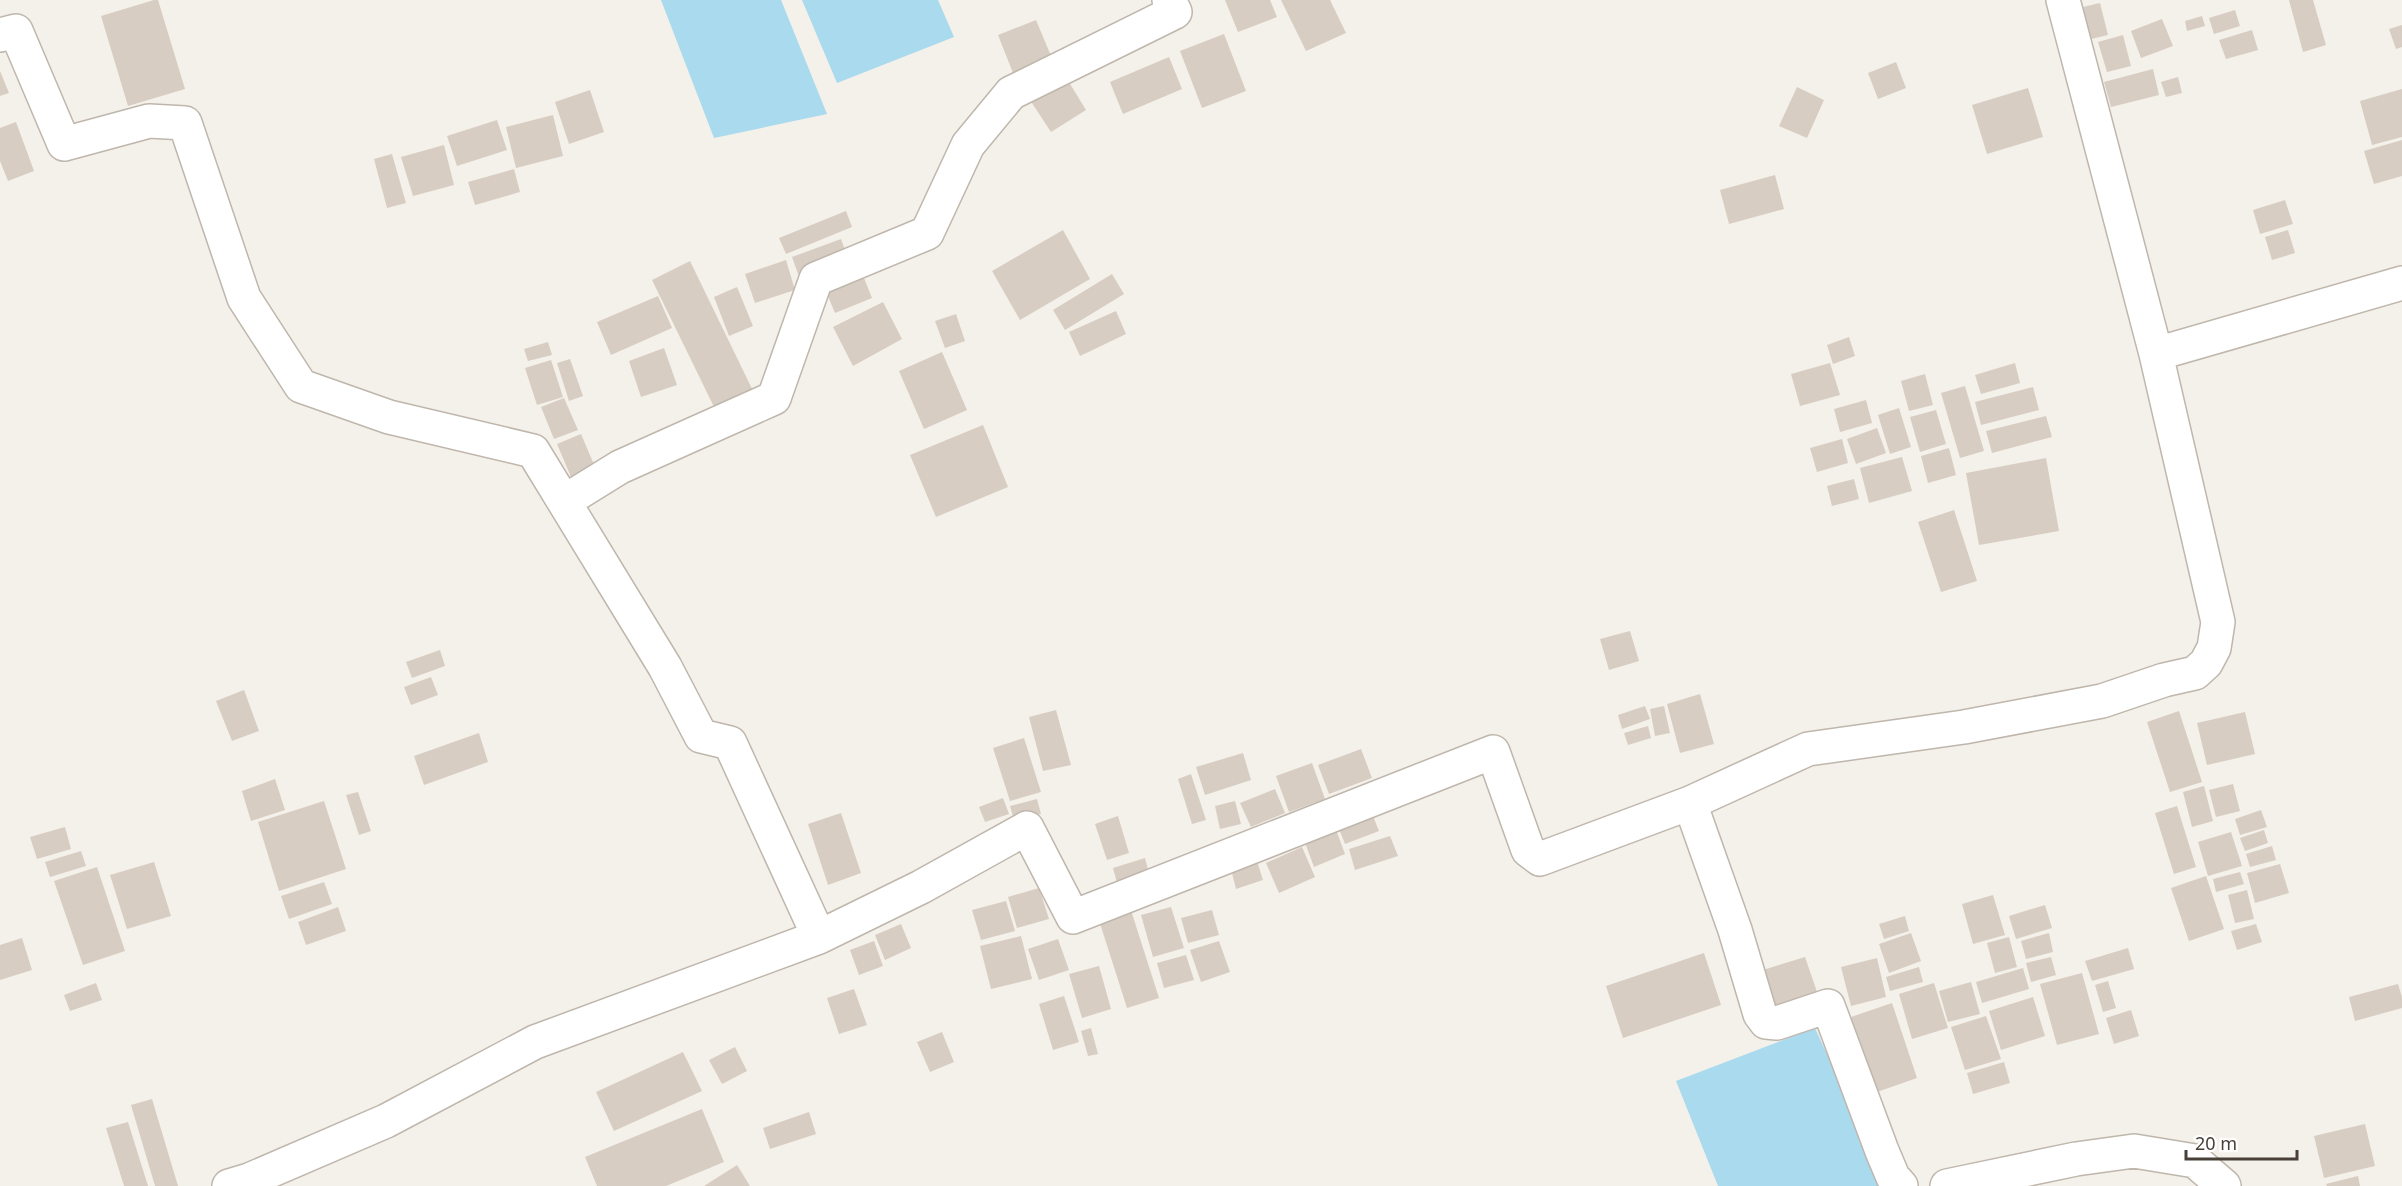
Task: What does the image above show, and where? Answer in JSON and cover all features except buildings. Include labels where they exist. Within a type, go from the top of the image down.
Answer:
[{"type":"street","points":[[565,501],[620,467],[774,398],[816,279],[927,233],[968,145],[1011,93],[1175,12],[1169,0]]},
{"type":"street","points":[[229,1186],[249,1180],[386,1121],[535,1042],[819,937],[921,886],[1027,828],[1073,917],[1493,752],[1528,850],[1540,859],[1690,803],[1808,749],[1964,727],[2102,701],[2164,680],[2195,673],[2206,663],[2214,648],[2218,622],[2156,354],[2063,0]]},
{"type":"street","points":[[0,35],[16,31],[64,144],[149,121],[185,123],[244,298],[301,386],[389,417],[533,451],[665,667],[701,736],[730,743],[819,937]]},
{"type":"street","points":[[2156,354],[2402,283]]},
{"type":"street","points":[[1690,803],[1735,930],[1760,1014],[1766,1022],[1777,1023],[1828,1006],[1893,1177],[1901,1186]]},
{"type":"street","points":[[1947,1186],[2076,1160],[2134,1151],[2195,1161],[2224,1186]]},
{"type":"water","points":[[661,0],[781,0],[827,114],[714,138]]},
{"type":"water","points":[[802,0],[938,0],[954,37],[837,83]]},
{"type":"water","points":[[1815,1028],[1887,1186],[1718,1186],[1676,1081]]}]
